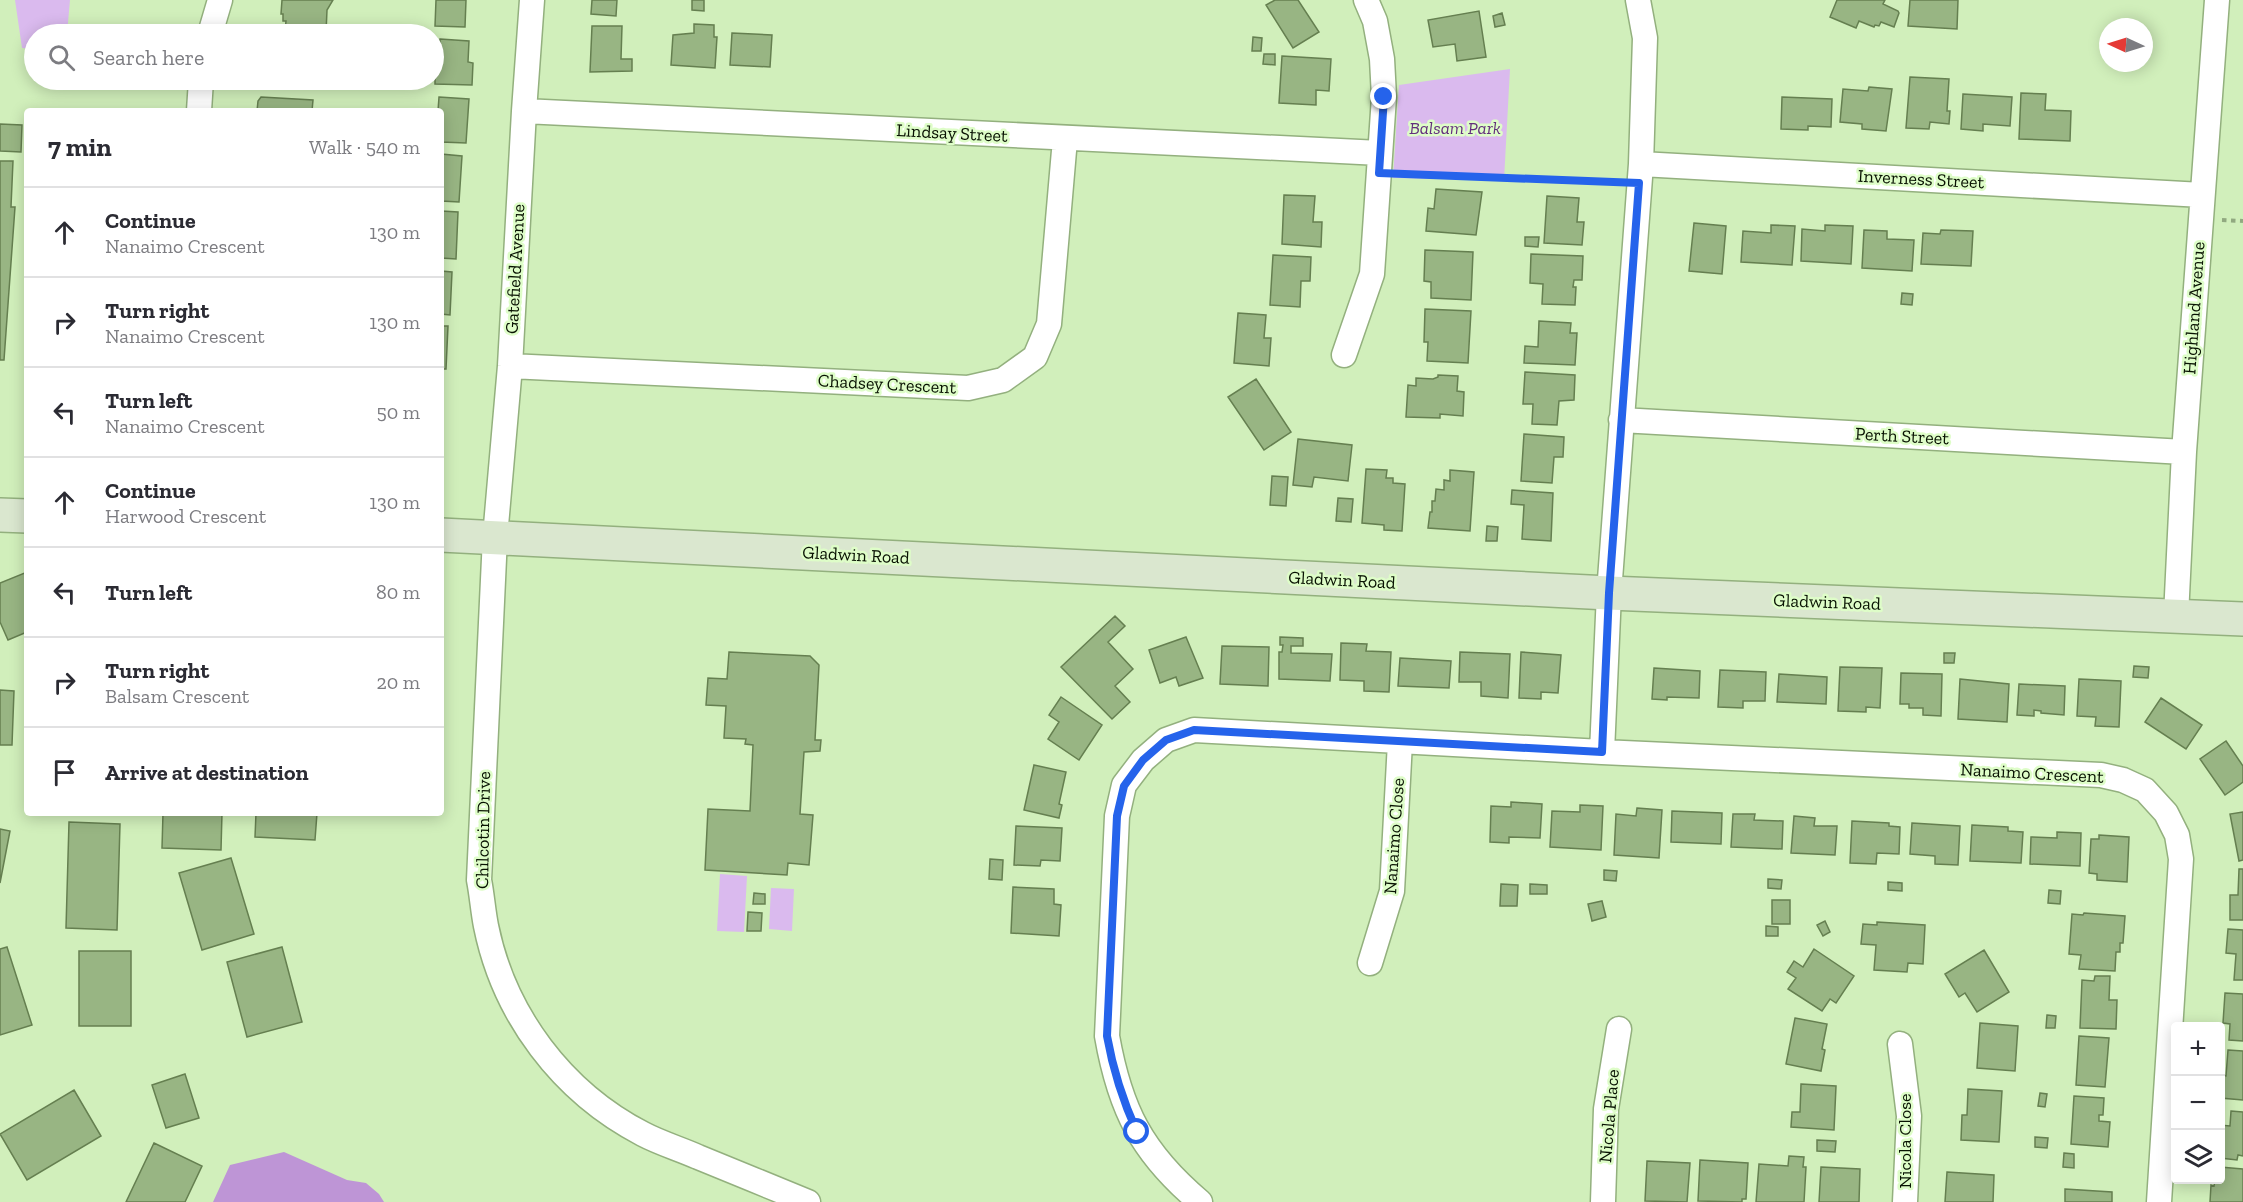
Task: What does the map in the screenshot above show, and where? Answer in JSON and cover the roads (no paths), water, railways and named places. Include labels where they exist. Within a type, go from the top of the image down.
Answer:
[{"type":"main road","points":[[0,515],[24,516]]},
{"type":"main road","name":"Gladwin Road","points":[[444,535],[1609,593],[2243,620]]},
{"type":"street","points":[[213,24],[220,0]]},
{"type":"street","name":"Gatefield Avenue","points":[[495,537],[510,366],[532,0]]},
{"type":"street","points":[[1344,355],[1372,274],[1380,163],[1384,97],[1382,58],[1375,21],[1366,0]]},
{"type":"street","points":[[1602,752],[1609,593],[1640,174],[1645,38],[1638,0]]},
{"type":"street","name":"Highland Avenue","points":[[2176,616],[2184,452],[2217,0]]},
{"type":"street","points":[[199,108],[200,90]]},
{"type":"street","name":"Lindsay Street","points":[[524,111],[1065,139],[1380,163]]},
{"type":"street","name":"Chadsey Crescent","points":[[510,366],[968,388],[1003,380],[1035,357],[1049,324],[1065,139]]},
{"type":"street","name":"Inverness Street","points":[[1640,174],[2202,195]]},
{"type":"street","name":"Perth Street","points":[[1621,420],[2184,452]]},
{"type":"street","name":"Chilcotin Drive","points":[[495,537],[479,880],[486,927],[498,968],[515,1009],[536,1044],[559,1071],[609,1114],[644,1135],[808,1202]]},
{"type":"street","name":"Nanaimo Crescent","points":[[1200,1202],[1181,1186],[1137,1132],[1122,1100],[1107,1036],[1117,816],[1124,786],[1143,760],[1166,740],[1194,730],[2100,776],[2123,780],[2145,790],[2166,813],[2178,835],[2181,859],[2159,1202]]},
{"type":"street","name":"Nanaimo Close","points":[[1370,963],[1392,891],[1400,742]]},
{"type":"street","name":"Nicola Place","points":[[1603,1202],[1606,1109],[1619,1029]]},
{"type":"street","name":"Nicola Close","points":[[1900,1044],[1909,1116],[1905,1202]]},
{"type":"park label","name":"Balsam Park","points":[[1455,128]]}]
